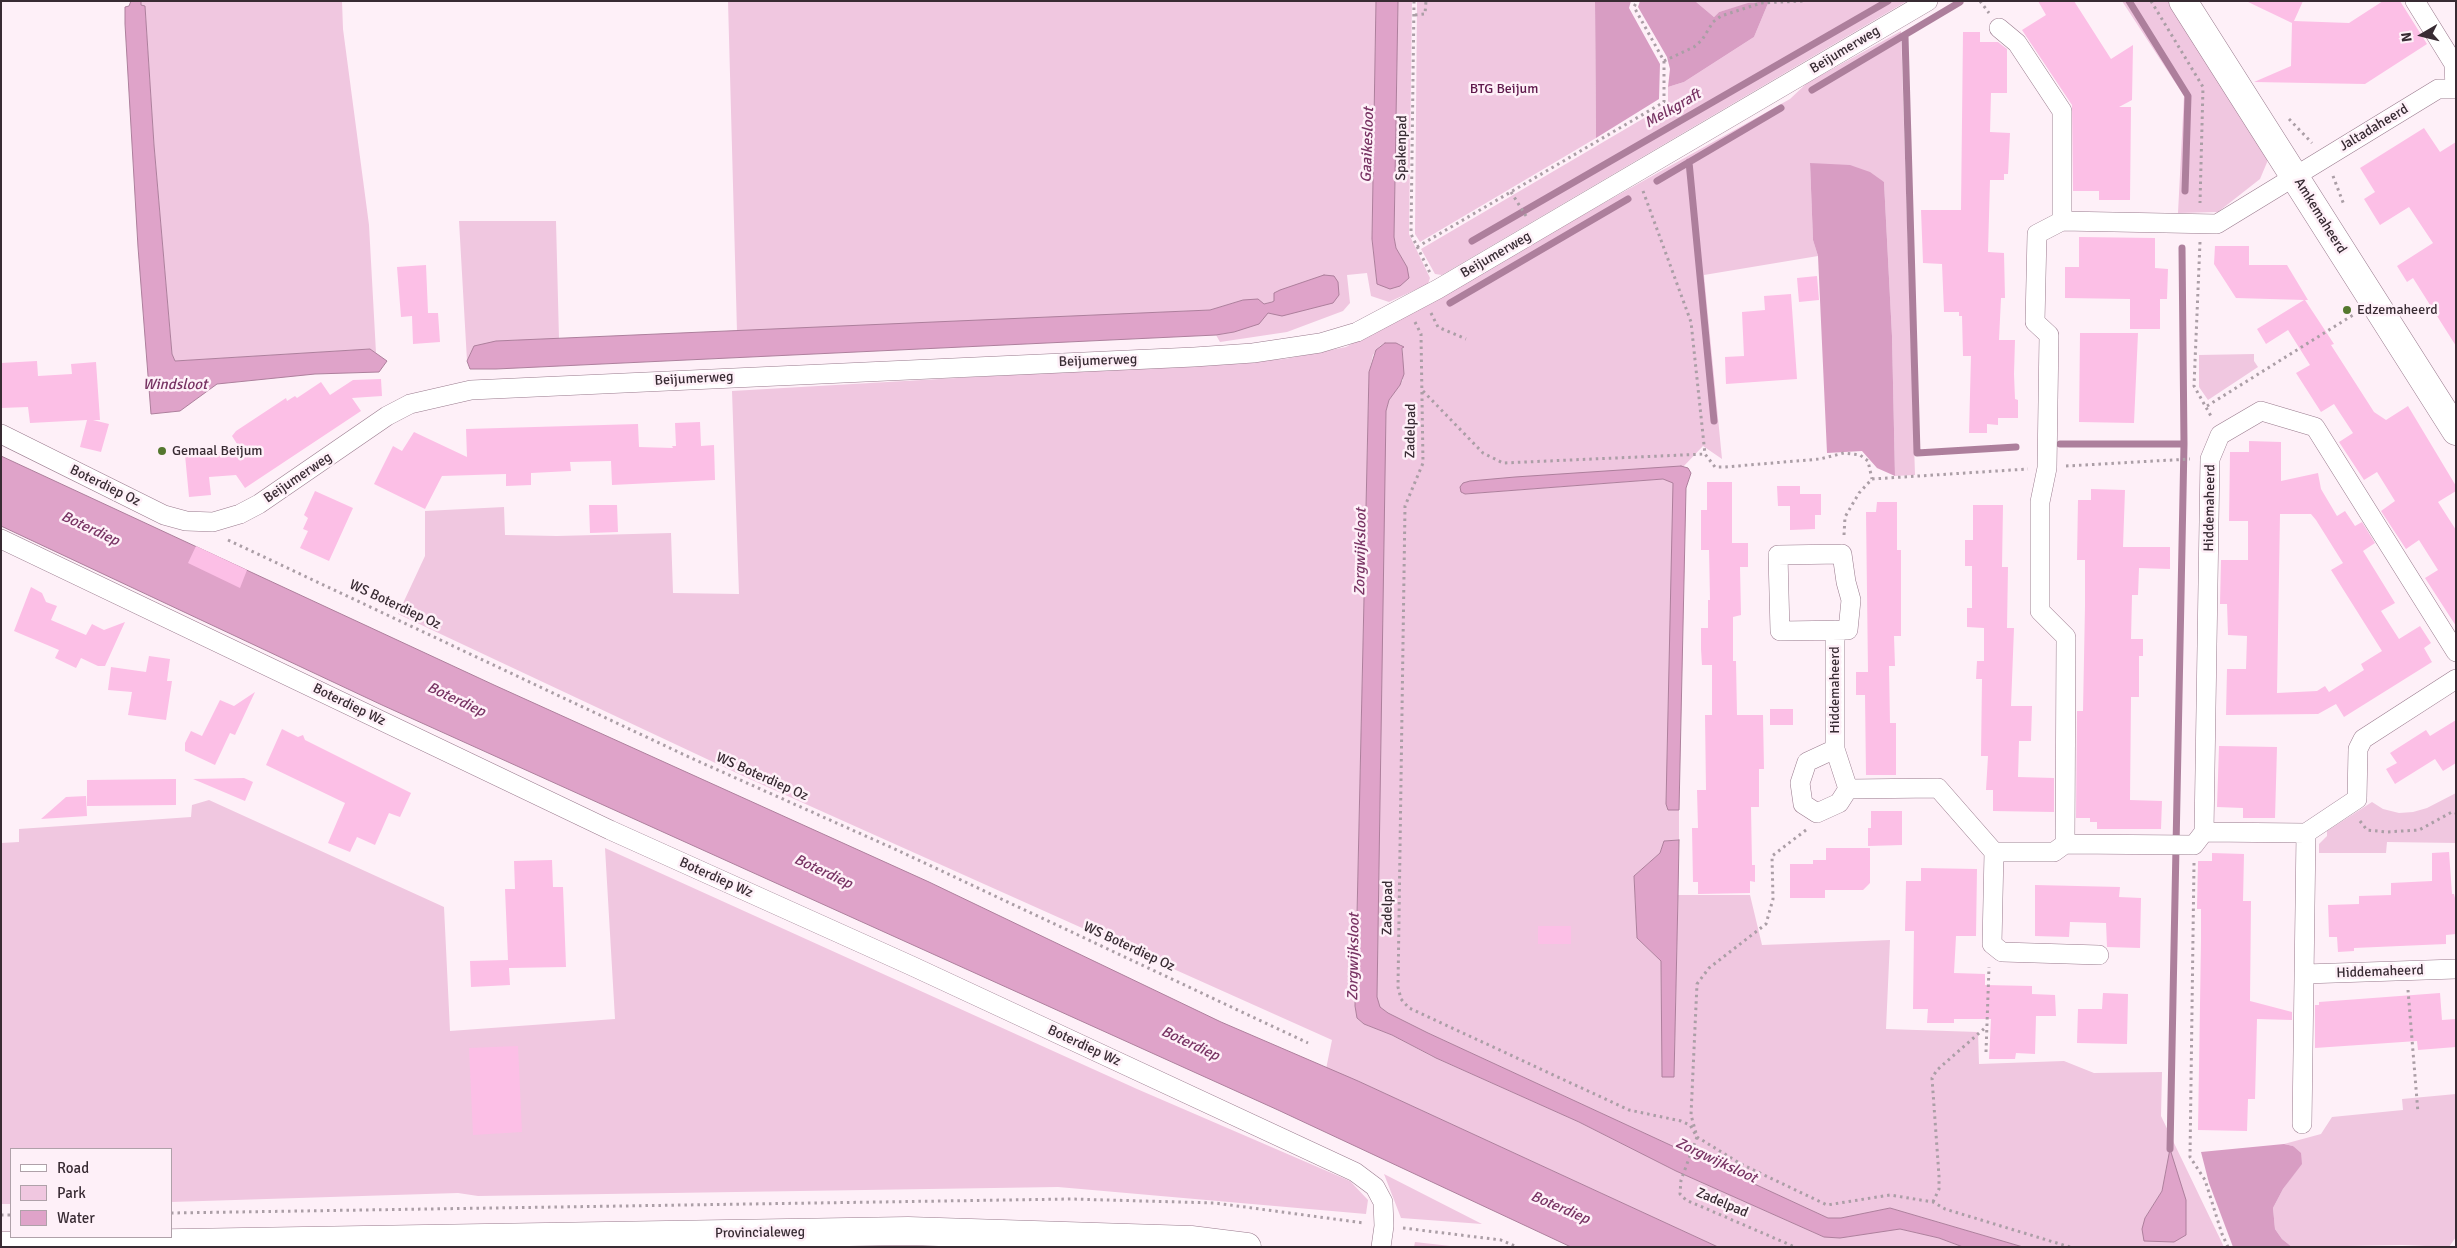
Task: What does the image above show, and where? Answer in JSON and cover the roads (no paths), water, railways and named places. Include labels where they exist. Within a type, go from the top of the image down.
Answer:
[{"type":"main road","name":"Amkemaheerd","points":[[2184,1],[2456,431]]},
{"type":"main road","name":"Provincialeweg","points":[[1,1246],[908,1231],[1191,1240],[1247,1247]]},
{"type":"street","name":"Beijumerweg","points":[[213,522],[240,514],[259,504],[387,416],[410,404],[472,390],[1194,357],[1253,353],[1320,343],[1357,332],[1423,297],[1928,1]]},
{"type":"street","name":"Jaltadaheerd","points":[[2296,176],[2438,89],[2456,89],[2454,64],[2415,1]]},
{"type":"street","points":[[1999,28],[2017,44],[2062,111],[2062,221]]},
{"type":"street","points":[[2065,844],[2066,637],[2040,611],[2040,502],[2047,468],[2049,335],[2035,322],[2037,234],[2062,221],[2218,224],[2296,176]]},
{"type":"street","name":"Hiddemaheerd","points":[[2199,839],[2210,459],[2220,436],[2261,411],[2316,427],[2456,652]]},
{"type":"street","name":"Boterdiep Oz","points":[[1,434],[164,515],[186,521],[213,522]]},
{"type":"street","name":"Boterdiep Wz","points":[[1,539],[601,826],[912,966],[1355,1172],[1375,1187],[1383,1202],[1384,1226],[1381,1247]]},
{"type":"street","name":"Hiddemaheerd","points":[[1842,554],[1846,582],[1852,600],[1848,630],[1835,630],[1780,631],[1778,555],[1842,554]]},
{"type":"street","name":"Hiddemaheerd","points":[[1835,630],[1835,749],[1848,789],[1839,803],[1817,813],[1802,804],[1800,783],[1807,762],[1835,749]]},
{"type":"street","points":[[1994,852],[2054,852],[2065,844],[2160,845],[2199,839],[2306,833],[2357,799],[2358,749],[2363,739],[2456,679]]},
{"type":"street","points":[[1848,789],[1938,788],[1994,852],[1992,944],[2002,952],[2099,956]]},
{"type":"street","points":[[2302,1124],[2306,833]]},
{"type":"street","name":"Hiddemaheerd","points":[[2305,974],[2456,969]]},
{"type":"water","name":"Windsloot","points":[[131,1],[141,1],[141,5],[145,6],[154,145],[172,354],[175,361],[370,349],[387,361],[379,372],[315,374],[217,384],[180,411],[151,414],[138,247],[125,24],[125,7],[129,6]]},
{"type":"water","points":[[1376,1],[1398,1],[1394,237],[1396,248],[1407,267],[1409,278],[1400,286],[1390,289],[1377,284],[1372,239]]},
{"type":"water","points":[[1324,275],[1334,276],[1338,282],[1339,295],[1333,303],[1282,316],[1268,313],[1259,324],[1234,332],[1216,335],[496,369],[470,369],[467,361],[474,346],[496,341],[1210,310],[1243,300],[1258,299],[1264,304],[1272,302],[1274,301],[1274,293]]},
{"type":"water","points":[[1385,343],[1396,343],[1404,347],[1402,348],[1404,374],[1400,385],[1389,400],[1386,411],[1377,997],[1380,1007],[1428,1033],[1828,1218],[1841,1218],[1890,1208],[2023,1247],[1963,1247],[1939,1238],[1900,1229],[1840,1238],[1824,1237],[1676,1171],[1579,1122],[1436,1058],[1392,1035],[1364,1024],[1357,1018],[1355,1006],[1369,372],[1376,350]]},
{"type":"water","name":"Boterdiep","points":[[1,456],[494,685],[929,882],[1221,1022],[1358,1081],[1718,1247],[1571,1247],[1278,1110],[382,705],[1,526]]},
{"type":"water","points":[[1681,466],[1688,468],[1691,473],[1686,488],[1679,810],[1668,810],[1666,804],[1673,483],[1663,479],[1465,494],[1461,492],[1460,487],[1463,483],[1470,481]]},
{"type":"water","points":[[1679,840],[1674,1077],[1662,1077],[1661,961],[1637,938],[1634,876],[1660,853],[1664,841]]},
{"type":"water","points":[[2170,1149],[2186,1200],[2186,1235],[2174,1242],[2144,1241],[2142,1229],[2145,1218],[2162,1191]]},
{"type":"waterway","name":"Melkgraft","points":[[1472,241],[1888,1]]},
{"type":"waterway","points":[[2129,1],[2188,96],[2185,191]]},
{"type":"waterway","points":[[1812,90],[1960,2]]},
{"type":"waterway","points":[[1905,36],[1917,453],[2016,447]]},
{"type":"waterway","points":[[1657,181],[1781,108]]},
{"type":"waterway","points":[[1689,162],[1714,421]]},
{"type":"waterway","points":[[1450,303],[1628,199]]},
{"type":"waterway","points":[[2170,1149],[2184,444],[2182,248]]},
{"type":"waterway","points":[[2060,444],[2184,444]]},
{"type":"place","name":"Edzemaheerd","points":[[2347,310]]},
{"type":"place","name":"Gemaal Beijum","points":[[162,451]]},
{"type":"park label","name":"BTG Beijum","points":[[1504,89]]},
{"type":"water label","name":"Gaaikesloot","points":[[1368,145]]},
{"type":"water label","name":"Zorgwijksloot","points":[[1361,552]]},
{"type":"water label","name":"Zorgwijksloot","points":[[1354,957]]},
{"type":"water label","name":"Zorgwijksloot","points":[[1716,1161]]}]
